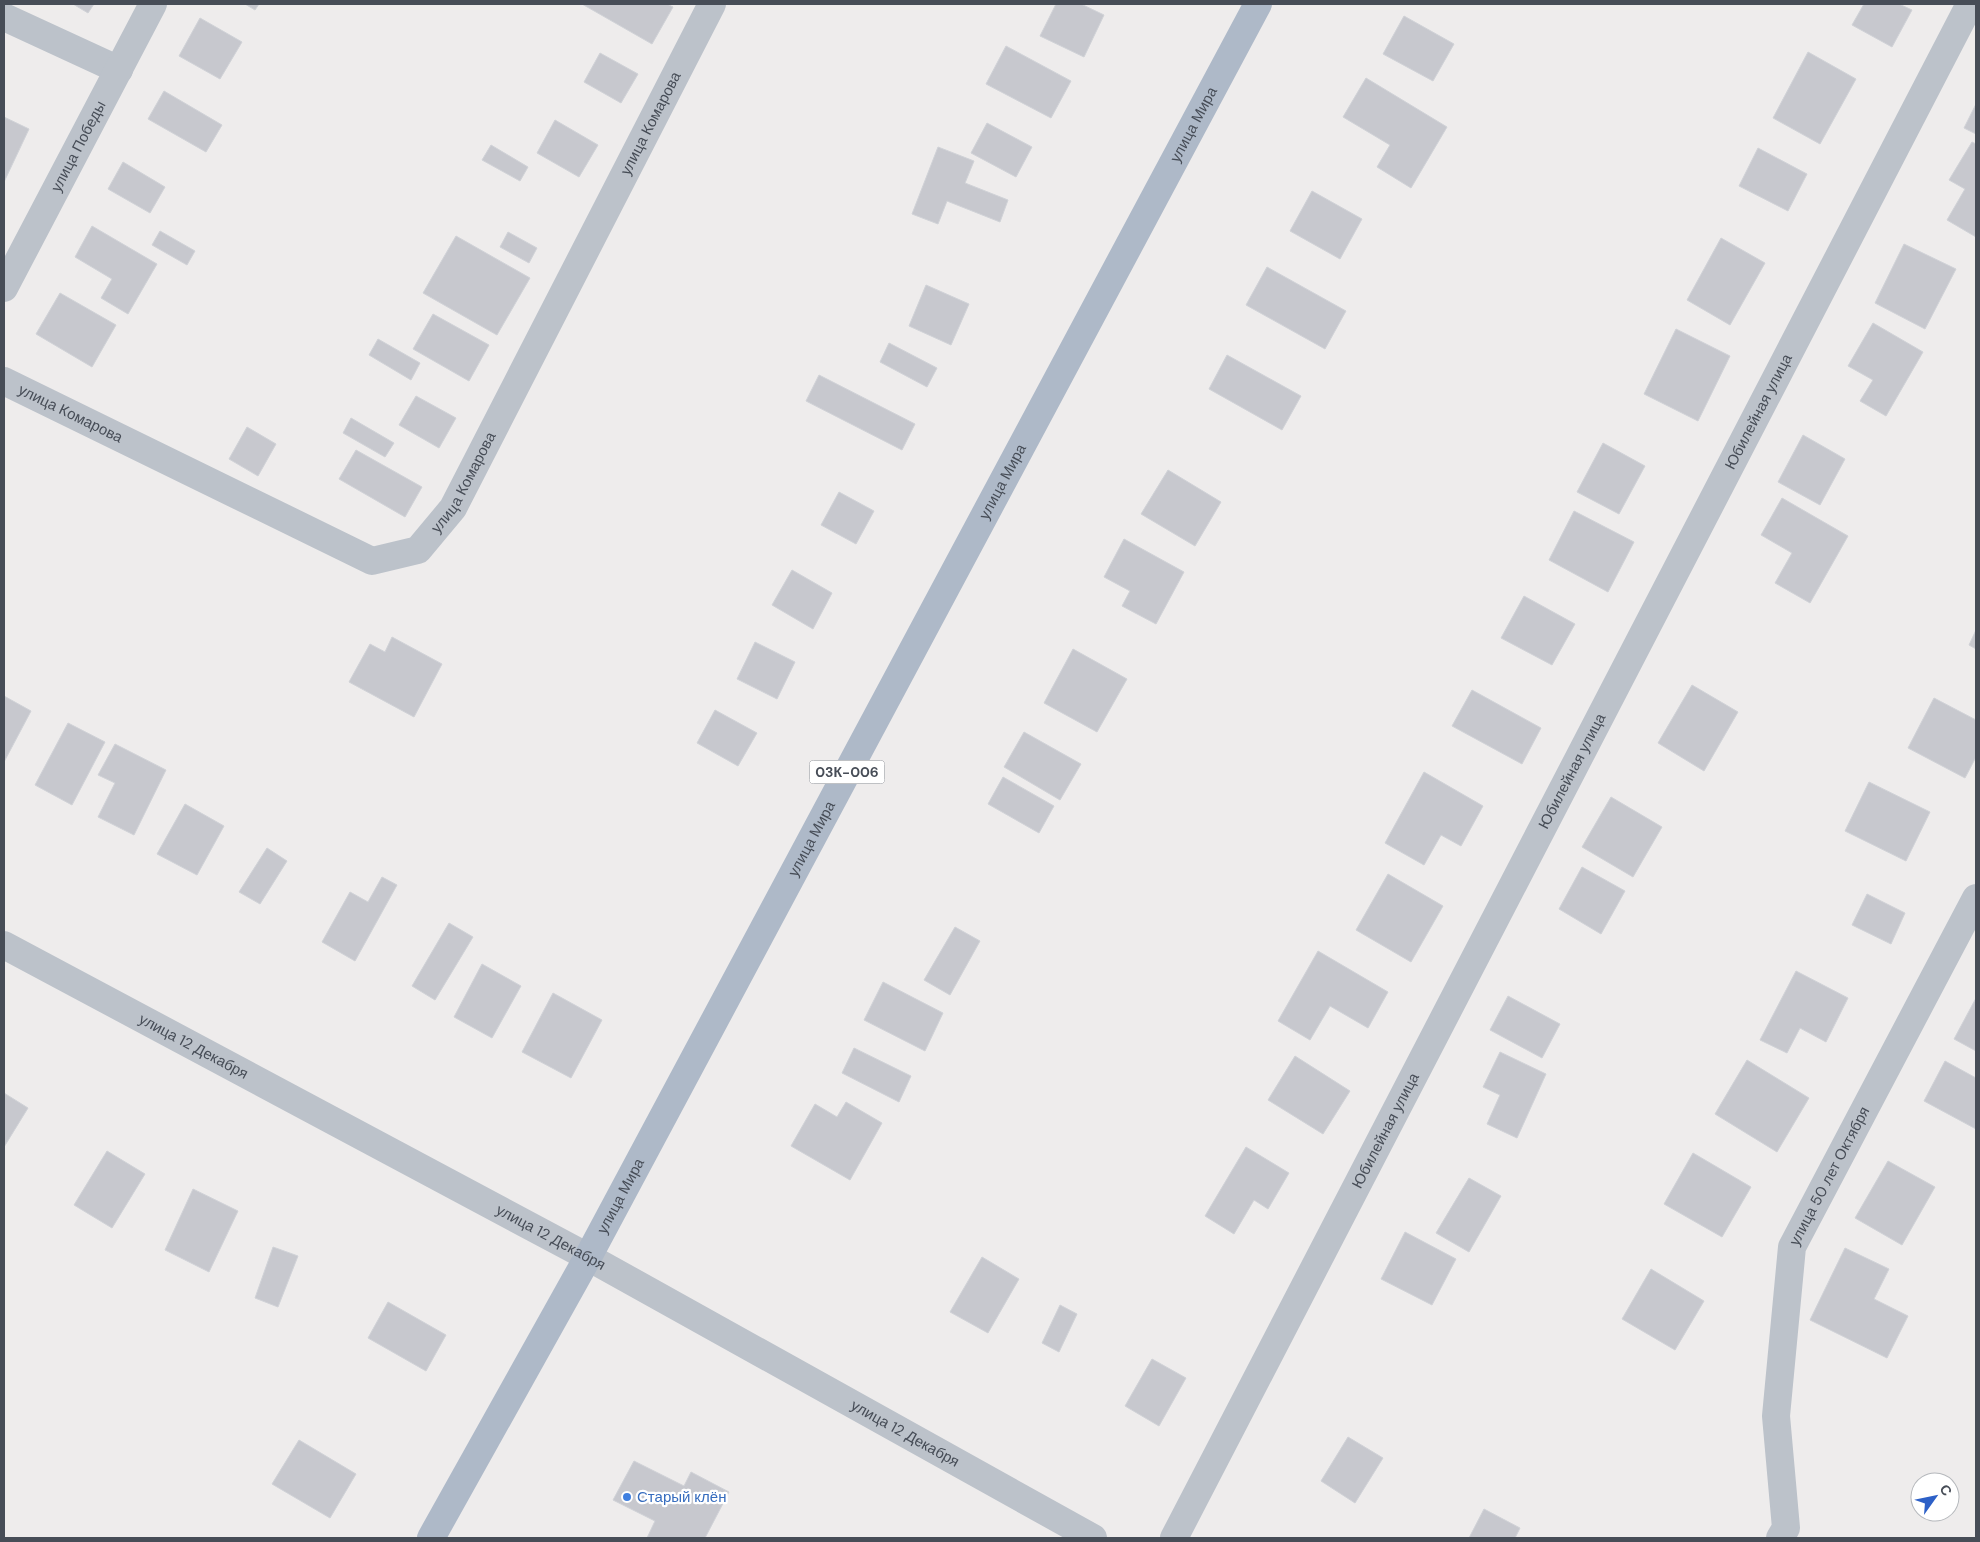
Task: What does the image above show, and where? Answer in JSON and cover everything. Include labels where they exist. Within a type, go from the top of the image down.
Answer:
[{"type":"main road","name":"улица Мира","points":[[431,1538],[588,1257],[1258,4]]},
{"type":"street","name":"улица Победы","points":[[4,288],[153,4]]},
{"type":"street","name":"улица Комарова","points":[[4,381],[372,561],[418,550],[453,508],[712,4]]},
{"type":"street","name":"Юбилейная улица","points":[[1174,1538],[1970,4]]},
{"type":"street","points":[[4,17],[119,70]]},
{"type":"street","name":"улица 50 лет Октября","points":[[1780,1538],[1786,1528],[1776,1416],[1792,1247],[1976,898]]},
{"type":"street","name":"улица 12 Декабря","points":[[4,945],[588,1257],[1093,1538]]},
{"type":"building","points":[[73,4],[94,4],[88,13]]},
{"type":"building","points":[[245,4],[259,4],[255,10]]},
{"type":"building","points":[[582,4],[667,4],[673,7],[652,44]]},
{"type":"building","points":[[1056,4],[1081,4],[1104,15],[1084,57],[1040,36]]},
{"type":"building","points":[[1864,4],[1899,4],[1912,10],[1892,47],[1852,25]]},
{"type":"building","points":[[1404,16],[1454,44],[1433,81],[1383,54]]},
{"type":"building","points":[[200,18],[242,42],[220,79],[179,56]]},
{"type":"building","points":[[1006,46],[1071,81],[1051,118],[986,84]]},
{"type":"building","points":[[1808,52],[1856,79],[1820,144],[1773,118]]},
{"type":"building","points":[[600,53],[638,74],[621,103],[584,82]]},
{"type":"building","points":[[1366,78],[1447,127],[1411,188],[1377,167],[1390,145],[1343,117]]},
{"type":"building","points":[[164,91],[222,125],[206,152],[148,119]]},
{"type":"building","points":[[1976,104],[1976,134],[1964,128]]},
{"type":"building","points":[[4,117],[29,129],[4,182]]},
{"type":"building","points":[[555,120],[598,145],[579,177],[537,153]]},
{"type":"building","points":[[987,123],[1032,147],[1016,177],[971,153]]},
{"type":"building","points":[[1972,142],[1976,144],[1976,237],[1947,220],[1965,189],[1949,180]]},
{"type":"building","points":[[491,145],[528,167],[520,181],[482,160]]},
{"type":"building","points":[[938,147],[974,161],[965,183],[1008,200],[1000,222],[947,201],[938,224],[912,214]]},
{"type":"building","points":[[1758,148],[1807,174],[1788,211],[1739,186]]},
{"type":"building","points":[[123,162],[165,187],[150,213],[108,189]]},
{"type":"building","points":[[1312,191],[1362,219],[1340,259],[1290,231]]},
{"type":"building","points":[[92,226],[157,264],[128,314],[101,298],[112,279],[75,257]]},
{"type":"building","points":[[160,231],[195,251],[187,265],[152,245]]},
{"type":"building","points":[[508,232],[537,248],[529,263],[500,247]]},
{"type":"building","points":[[456,236],[530,278],[497,335],[423,293]]},
{"type":"building","points":[[1721,238],[1765,263],[1730,325],[1687,300]]},
{"type":"building","points":[[1904,244],[1956,269],[1925,329],[1875,303]]},
{"type":"building","points":[[1267,267],[1346,311],[1325,349],[1246,305]]},
{"type":"building","points":[[926,285],[969,304],[951,345],[909,326]]},
{"type":"building","points":[[60,293],[116,325],[92,367],[36,334]]},
{"type":"building","points":[[433,314],[489,345],[469,381],[413,349]]},
{"type":"building","points":[[1873,323],[1923,352],[1886,416],[1860,401],[1873,380],[1848,366]]},
{"type":"building","points":[[1676,329],[1730,356],[1698,421],[1644,394]]},
{"type":"building","points":[[378,339],[420,363],[411,380],[369,355]]},
{"type":"building","points":[[889,343],[937,368],[927,387],[880,362]]},
{"type":"building","points":[[1227,355],[1301,396],[1282,430],[1209,389]]},
{"type":"building","points":[[819,375],[915,424],[902,450],[806,401]]},
{"type":"building","points":[[416,396],[456,418],[439,448],[399,425]]},
{"type":"building","points":[[351,418],[394,443],[385,457],[343,433]]},
{"type":"building","points":[[247,427],[276,444],[258,476],[229,459]]},
{"type":"building","points":[[1803,435],[1845,459],[1820,505],[1778,482]]},
{"type":"building","points":[[1603,443],[1645,466],[1619,514],[1577,492]]},
{"type":"building","points":[[356,450],[422,487],[405,517],[339,479]]},
{"type":"building","points":[[1168,470],[1221,502],[1195,546],[1141,514]]},
{"type":"building","points":[[839,492],[874,511],[856,544],[821,525]]},
{"type":"building","points":[[1782,498],[1848,536],[1810,603],[1775,583],[1792,553],[1761,535]]},
{"type":"building","points":[[1574,511],[1634,542],[1608,592],[1549,560]]},
{"type":"building","points":[[1124,539],[1184,572],[1156,624],[1122,606],[1130,591],[1104,577]]},
{"type":"building","points":[[792,570],[832,593],[813,629],[772,605]]},
{"type":"building","points":[[1524,596],[1575,624],[1552,665],[1501,638]]},
{"type":"building","points":[[1976,630],[1976,649],[1969,645]]},
{"type":"building","points":[[392,637],[442,664],[414,717],[349,682],[370,644],[385,652]]},
{"type":"building","points":[[755,642],[795,662],[777,699],[737,679]]},
{"type":"building","points":[[1073,649],[1127,679],[1097,732],[1044,703]]},
{"type":"building","points":[[1692,685],[1738,712],[1704,771],[1658,743]]},
{"type":"building","points":[[1472,690],[1541,728],[1522,764],[1452,726]]},
{"type":"building","points":[[4,696],[31,711],[4,762]]},
{"type":"building","points":[[1934,698],[1976,720],[1976,757],[1965,778],[1908,748]]},
{"type":"building","points":[[715,710],[757,733],[738,766],[697,743]]},
{"type":"building","points":[[68,723],[105,742],[72,805],[35,785]]},
{"type":"building","points":[[1024,732],[1081,764],[1060,800],[1004,767]]},
{"type":"building","points":[[115,744],[166,770],[134,835],[98,817],[115,783],[98,775]]},
{"type":"building","points":[[1424,772],[1483,806],[1461,846],[1441,835],[1424,865],[1385,843]]},
{"type":"building","points":[[1003,777],[1054,806],[1039,833],[988,804]]},
{"type":"building","points":[[1869,782],[1930,812],[1906,861],[1845,831]]},
{"type":"building","points":[[1611,797],[1662,827],[1633,877],[1582,847]]},
{"type":"building","points":[[185,804],[224,826],[197,875],[157,854]]},
{"type":"building","points":[[267,848],[287,861],[260,904],[239,892]]},
{"type":"building","points":[[1582,867],[1625,891],[1601,934],[1559,909]]},
{"type":"building","points":[[1388,874],[1443,906],[1411,962],[1356,930]]},
{"type":"building","points":[[382,877],[397,885],[355,961],[322,942],[350,892],[368,902]]},
{"type":"building","points":[[1867,894],[1905,913],[1891,944],[1852,925]]},
{"type":"building","points":[[449,923],[473,937],[435,1000],[412,986]]},
{"type":"building","points":[[955,927],[980,941],[950,995],[924,980]]},
{"type":"building","points":[[1318,951],[1388,992],[1368,1028],[1330,1006],[1310,1040],[1278,1021]]},
{"type":"building","points":[[482,964],[521,986],[492,1038],[454,1017]]},
{"type":"building","points":[[1796,971],[1848,998],[1826,1042],[1800,1028],[1787,1053],[1760,1040]]},
{"type":"building","points":[[883,982],[943,1013],[925,1051],[864,1020]]},
{"type":"building","points":[[553,993],[602,1020],[571,1078],[522,1052]]},
{"type":"building","points":[[1508,996],[1560,1024],[1542,1058],[1490,1030]]},
{"type":"building","points":[[1976,998],[1976,1051],[1954,1039]]},
{"type":"building","points":[[854,1048],[911,1076],[899,1102],[842,1073]]},
{"type":"building","points":[[1500,1052],[1546,1074],[1517,1138],[1487,1124],[1500,1095],[1483,1087]]},
{"type":"building","points":[[1295,1056],[1350,1091],[1323,1134],[1268,1100]]},
{"type":"building","points":[[1747,1060],[1809,1098],[1777,1152],[1715,1114]]},
{"type":"building","points":[[1945,1061],[1976,1078],[1976,1129],[1924,1101]]},
{"type":"building","points":[[4,1093],[28,1108],[4,1147]]},
{"type":"building","points":[[846,1102],[882,1123],[850,1180],[791,1146],[815,1104],[837,1117]]},
{"type":"building","points":[[1246,1147],[1289,1173],[1268,1209],[1254,1200],[1234,1234],[1205,1216]]},
{"type":"building","points":[[107,1151],[145,1174],[112,1228],[74,1205]]},
{"type":"building","points":[[1693,1153],[1751,1187],[1722,1237],[1664,1204]]},
{"type":"building","points":[[1888,1161],[1935,1187],[1902,1245],[1855,1218]]},
{"type":"building","points":[[1469,1178],[1501,1196],[1469,1252],[1436,1233]]},
{"type":"building","points":[[193,1189],[238,1211],[209,1272],[165,1250]]},
{"type":"building","points":[[1405,1232],[1456,1259],[1432,1305],[1381,1279]]},
{"type":"building","points":[[273,1247],[298,1256],[278,1307],[255,1298]]},
{"type":"building","points":[[1845,1248],[1889,1269],[1874,1299],[1908,1316],[1887,1358],[1810,1320]]},
{"type":"building","points":[[982,1257],[1019,1279],[988,1333],[950,1312]]},
{"type":"building","points":[[1651,1269],[1704,1301],[1675,1350],[1622,1319]]},
{"type":"building","points":[[388,1302],[446,1335],[426,1371],[368,1338]]},
{"type":"building","points":[[1060,1305],[1077,1314],[1059,1352],[1042,1343]]},
{"type":"building","points":[[1152,1359],[1186,1378],[1159,1426],[1125,1406]]},
{"type":"building","points":[[1348,1437],[1383,1458],[1355,1503],[1321,1481]]},
{"type":"building","points":[[299,1440],[356,1474],[330,1518],[272,1484]]},
{"type":"building","points":[[634,1461],[684,1486],[691,1472],[729,1492],[705,1538],[647,1538],[655,1521],[613,1500]]},
{"type":"building","points":[[1484,1509],[1520,1528],[1515,1538],[1469,1538]]},
{"type":"place","name":"Старый клён","points":[[627,1497]]}]
